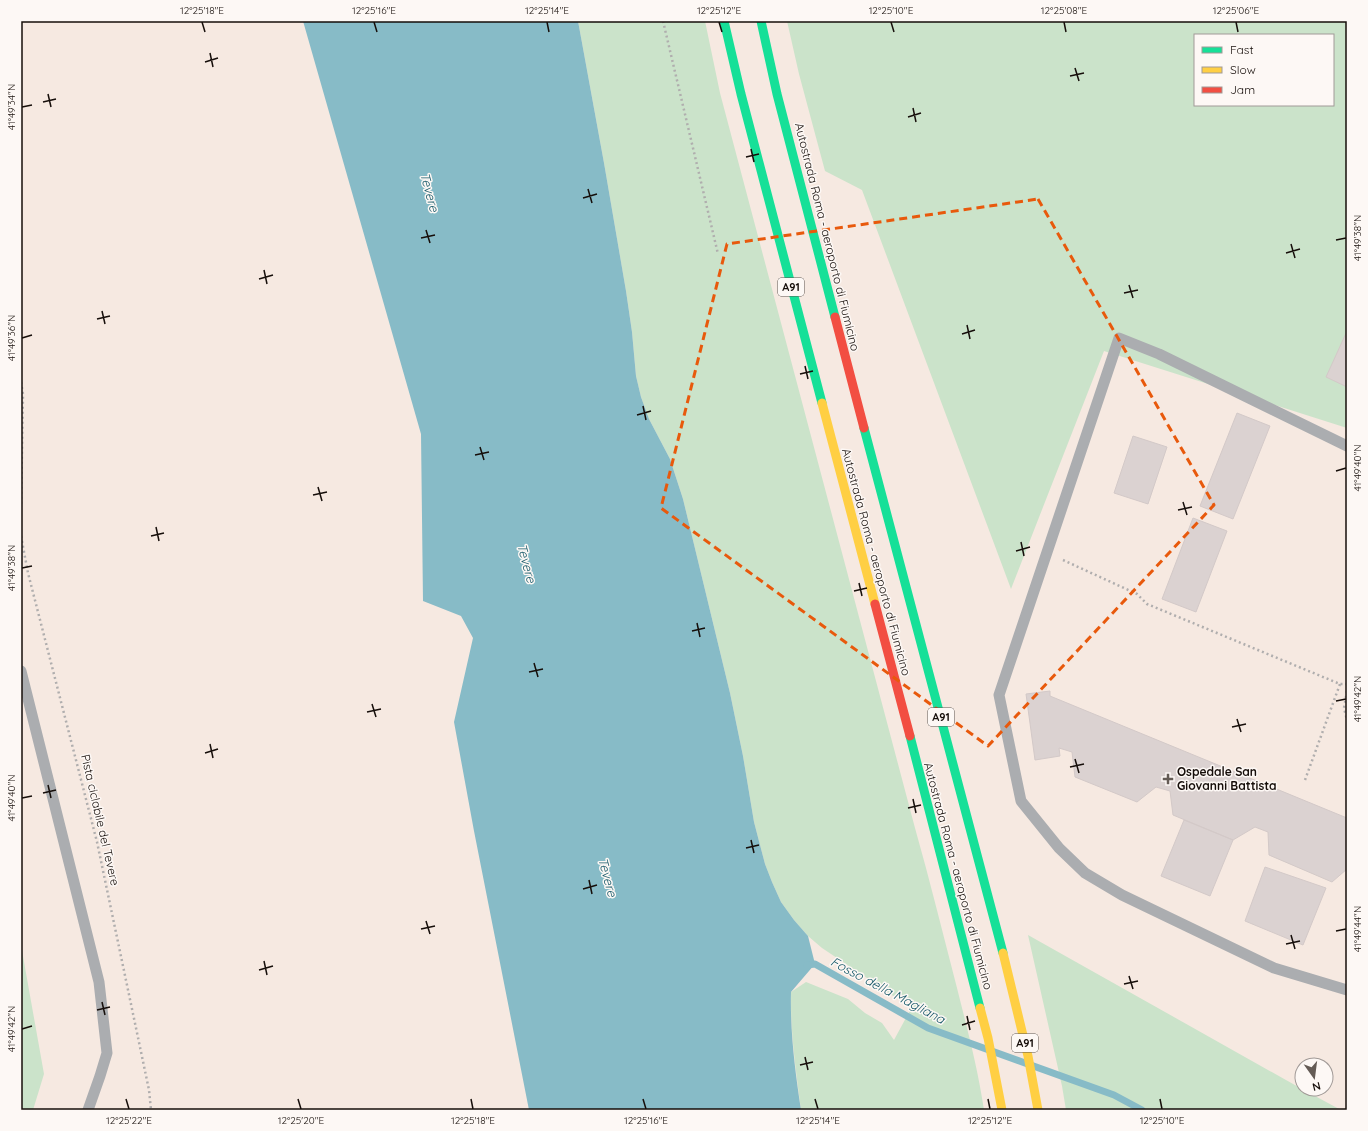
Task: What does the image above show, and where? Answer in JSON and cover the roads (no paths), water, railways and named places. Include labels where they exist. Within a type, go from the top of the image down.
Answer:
[{"type":"highway","name":"Autostrada Roma - aeroporto di Fiumicino","points":[[724,21],[743,102],[988,1038],[1002,1110]]},
{"type":"highway","name":"Autostrada Roma - aeroporto di Fiumicino","points":[[761,21],[777,94],[855,395],[1009,976],[1028,1056],[1038,1110]]},
{"type":"lane","points":[[1347,446],[1158,354],[1119,338],[999,695],[1021,802],[1059,848],[1085,874],[1122,895],[1274,968],[1347,990]]},
{"type":"lane","points":[[21,671],[99,982],[107,1053],[88,1110]]},
{"type":"water","name":"Tevere","points":[[303,21],[578,21],[626,291],[636,376],[641,397],[649,419],[670,459],[683,499],[730,693],[743,756],[754,822],[765,864],[781,902],[808,936],[815,964],[791,992],[793,1051],[801,1110],[529,1110],[454,722],[473,638],[461,616],[423,601],[421,434]]},
{"type":"waterway","name":"Fosso della Magliana","points":[[807,965],[815,964],[928,1028],[1114,1095],[1142,1110]]},
{"type":"place","name":"Ospedale San Giovanni Battista","points":[[1168,779]]}]
